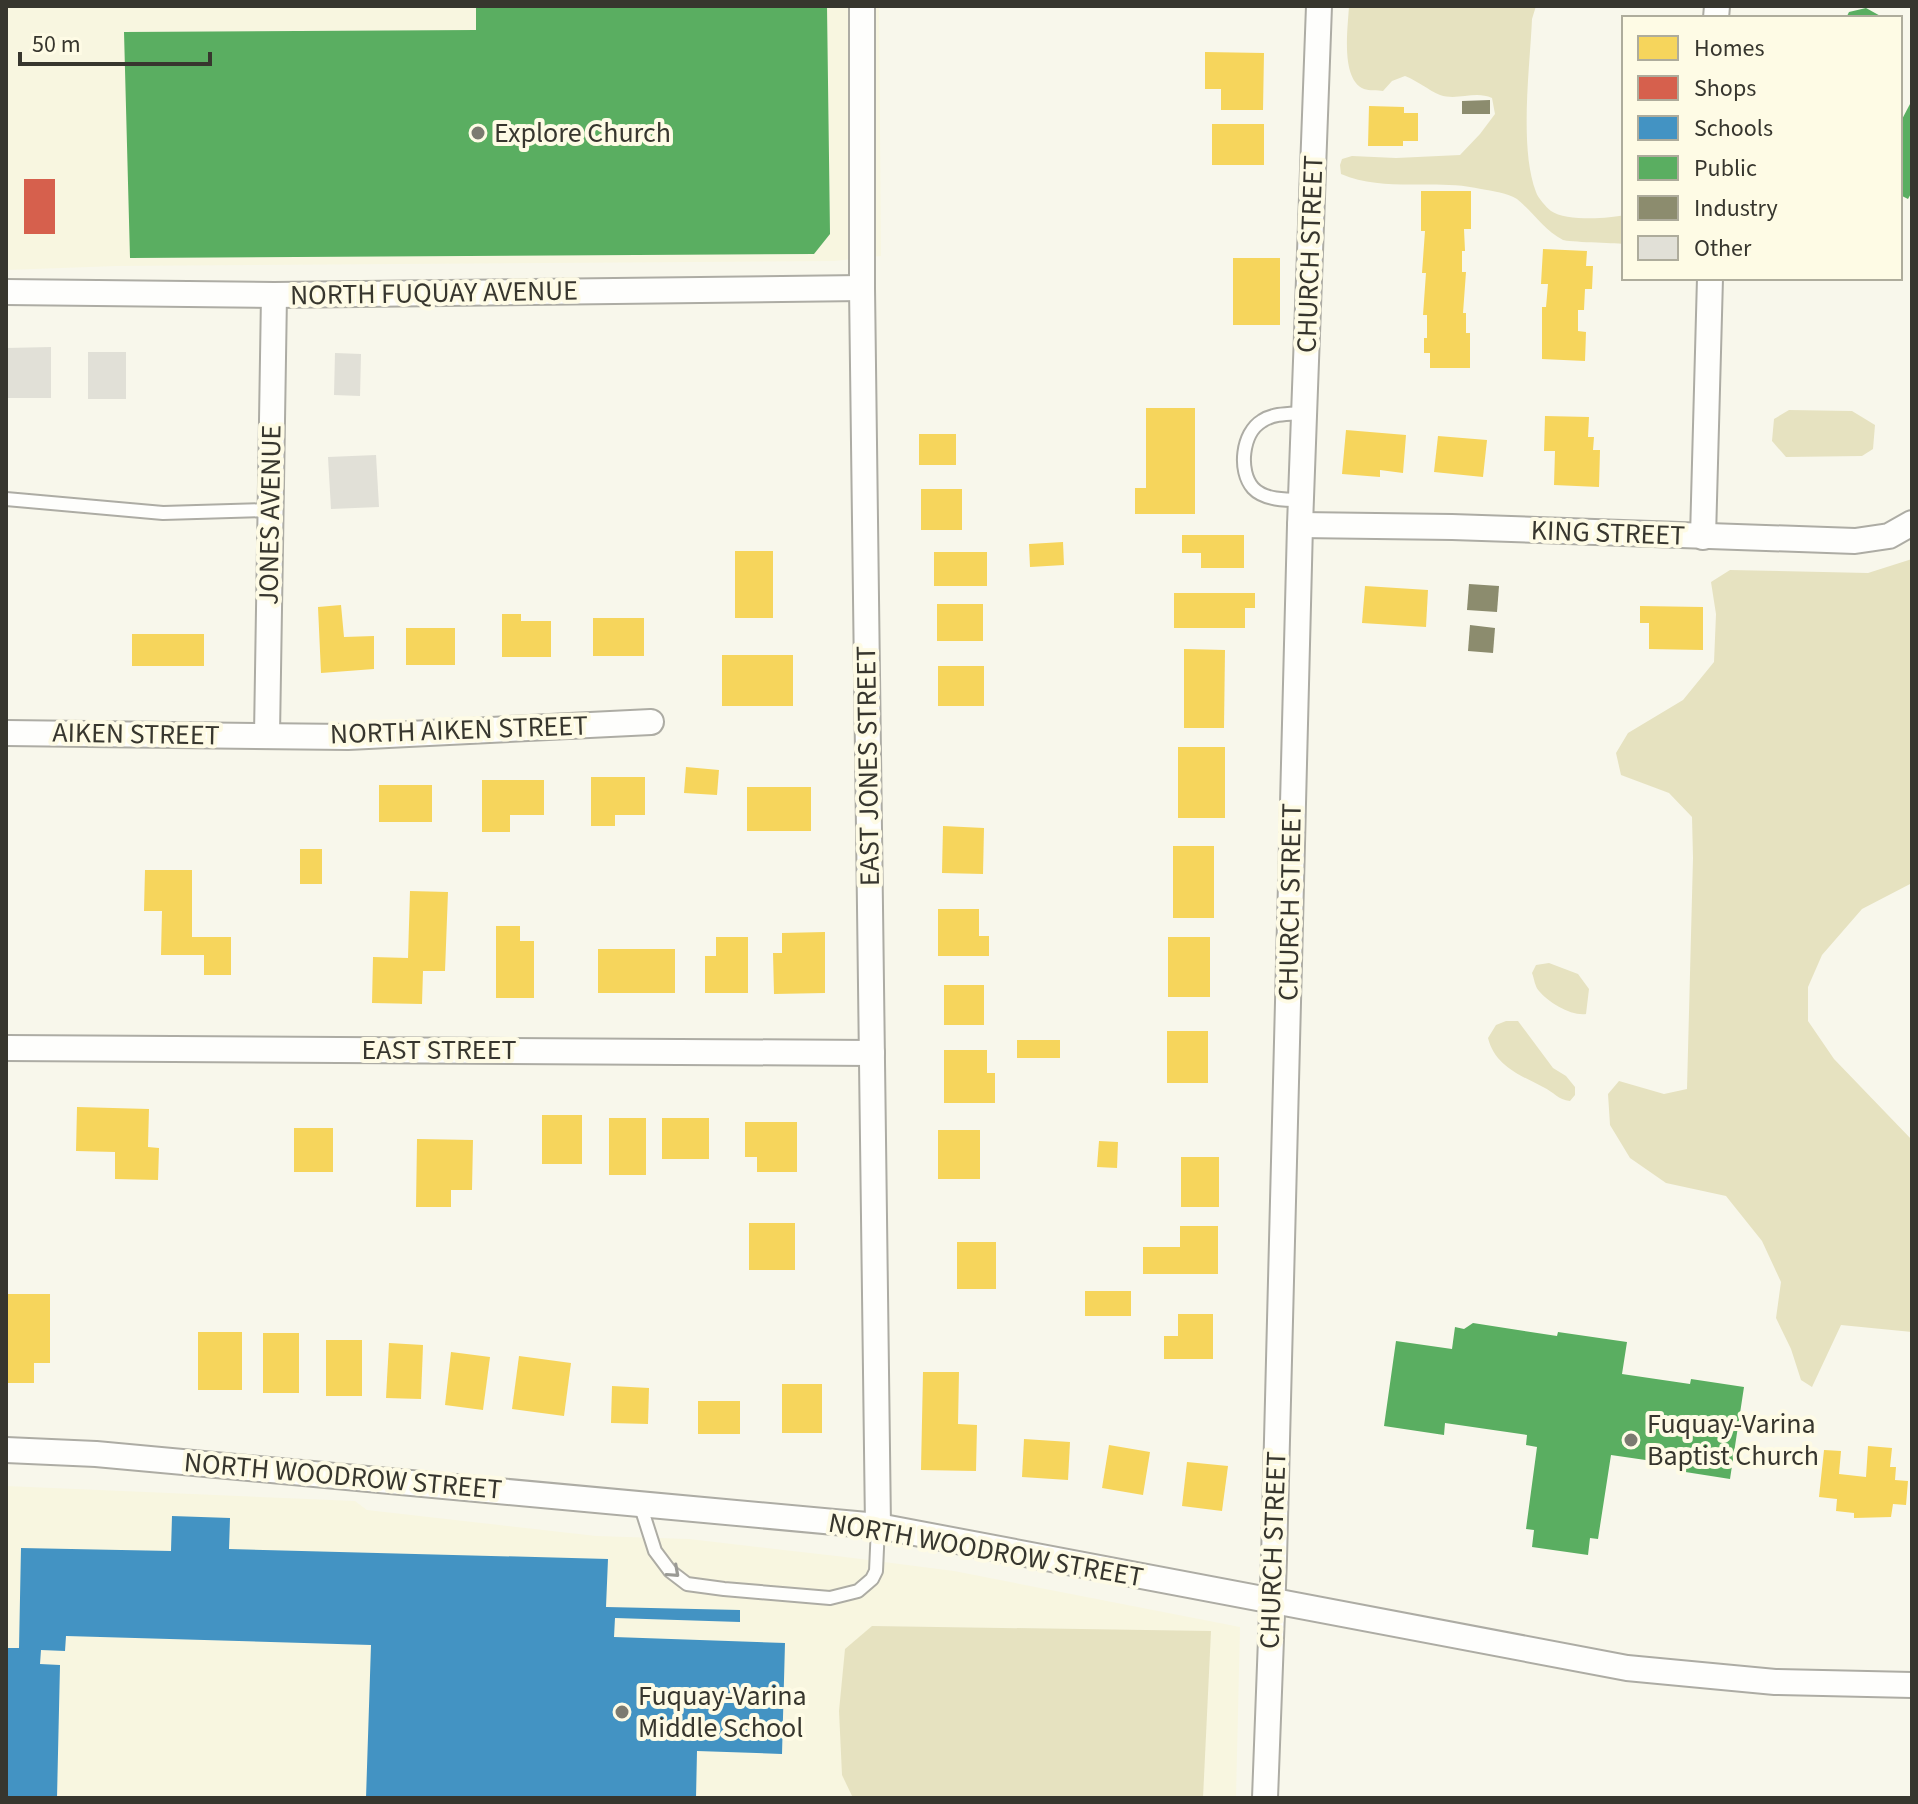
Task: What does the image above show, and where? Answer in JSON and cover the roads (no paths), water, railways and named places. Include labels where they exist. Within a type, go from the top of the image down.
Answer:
[{"type":"street","name":"EAST JONES STREET","points":[[862,6],[862,288],[878,1526]]},
{"type":"street","name":"CHURCH STREET","points":[[1265,1798],[1300,512],[1319,6]]},
{"type":"street","points":[[1703,537],[1710,280]]},
{"type":"street","name":"NORTH FUQUAY AVENUE","points":[[6,292],[274,295],[862,288]]},
{"type":"street","name":"JONES AVENUE","points":[[267,735],[274,295]]},
{"type":"street","name":"KING STREET","points":[[1300,512],[1452,527],[1855,541],[1889,536],[1912,523]]},
{"type":"street","name":"NORTH AIKEN STREET","points":[[267,735],[348,737],[651,722]]},
{"type":"street","name":"AIKEN STREET","points":[[6,733],[267,735]]},
{"type":"street","name":"EAST STREET","points":[[6,1048],[872,1053]]},
{"type":"street","name":"NORTH WOODROW STREET","points":[[6,1450],[96,1454],[878,1526],[1627,1668],[1775,1682],[1912,1685]]},
{"type":"lane","points":[[1300,512],[1254,489],[1246,474],[1244,452],[1250,434],[1259,422],[1273,416],[1304,413]]},
{"type":"lane","points":[[6,499],[163,513],[269,510]]},
{"type":"lane","points":[[640,1504],[655,1551],[670,1571],[687,1584],[724,1589],[830,1598],[858,1591],[876,1571],[878,1526]]},
{"type":"place","name":"Explore Church","points":[[478,133]]},
{"type":"place","name":"Fuquay-Varina Baptist Church","points":[[1631,1440]]},
{"type":"place","name":"Fuquay-Varina Middle School","points":[[622,1712]]}]
